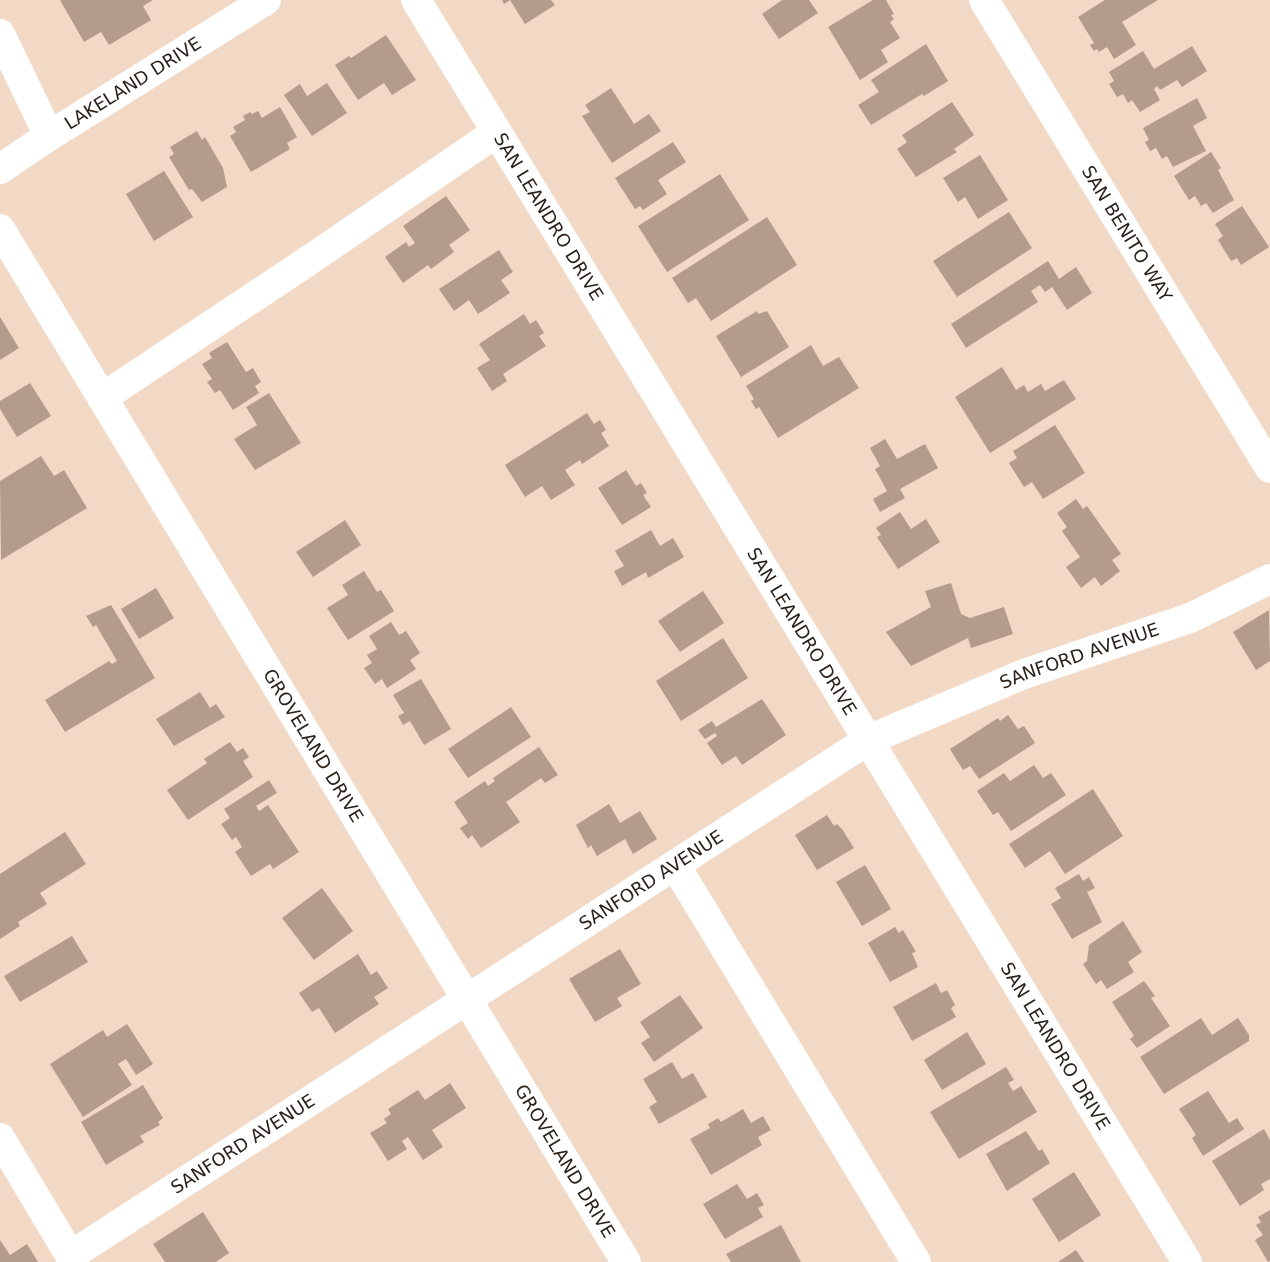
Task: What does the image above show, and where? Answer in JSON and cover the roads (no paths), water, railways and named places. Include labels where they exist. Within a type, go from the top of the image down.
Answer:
[{"type":"street","name":"SAN LEANDRO DRIVE","points":[[416,0],[1187,1262]]},
{"type":"street","name":"SAN BENITO WAY","points":[[984,0],[1270,468]]},
{"type":"street","name":"LAKELAND DRIVE","points":[[0,169],[247,5]]},
{"type":"street","points":[[0,34],[49,136]]},
{"type":"street","points":[[102,398],[497,132]]},
{"type":"street","name":"GROVELAND DRIVE","points":[[0,229],[626,1262]]},
{"type":"street","name":"SANFORD AVENUE","points":[[72,1259],[868,740],[1024,674],[1190,618],[1270,579]]},
{"type":"street","points":[[675,865],[916,1262]]},
{"type":"street","points":[[0,1138],[72,1259]]}]
